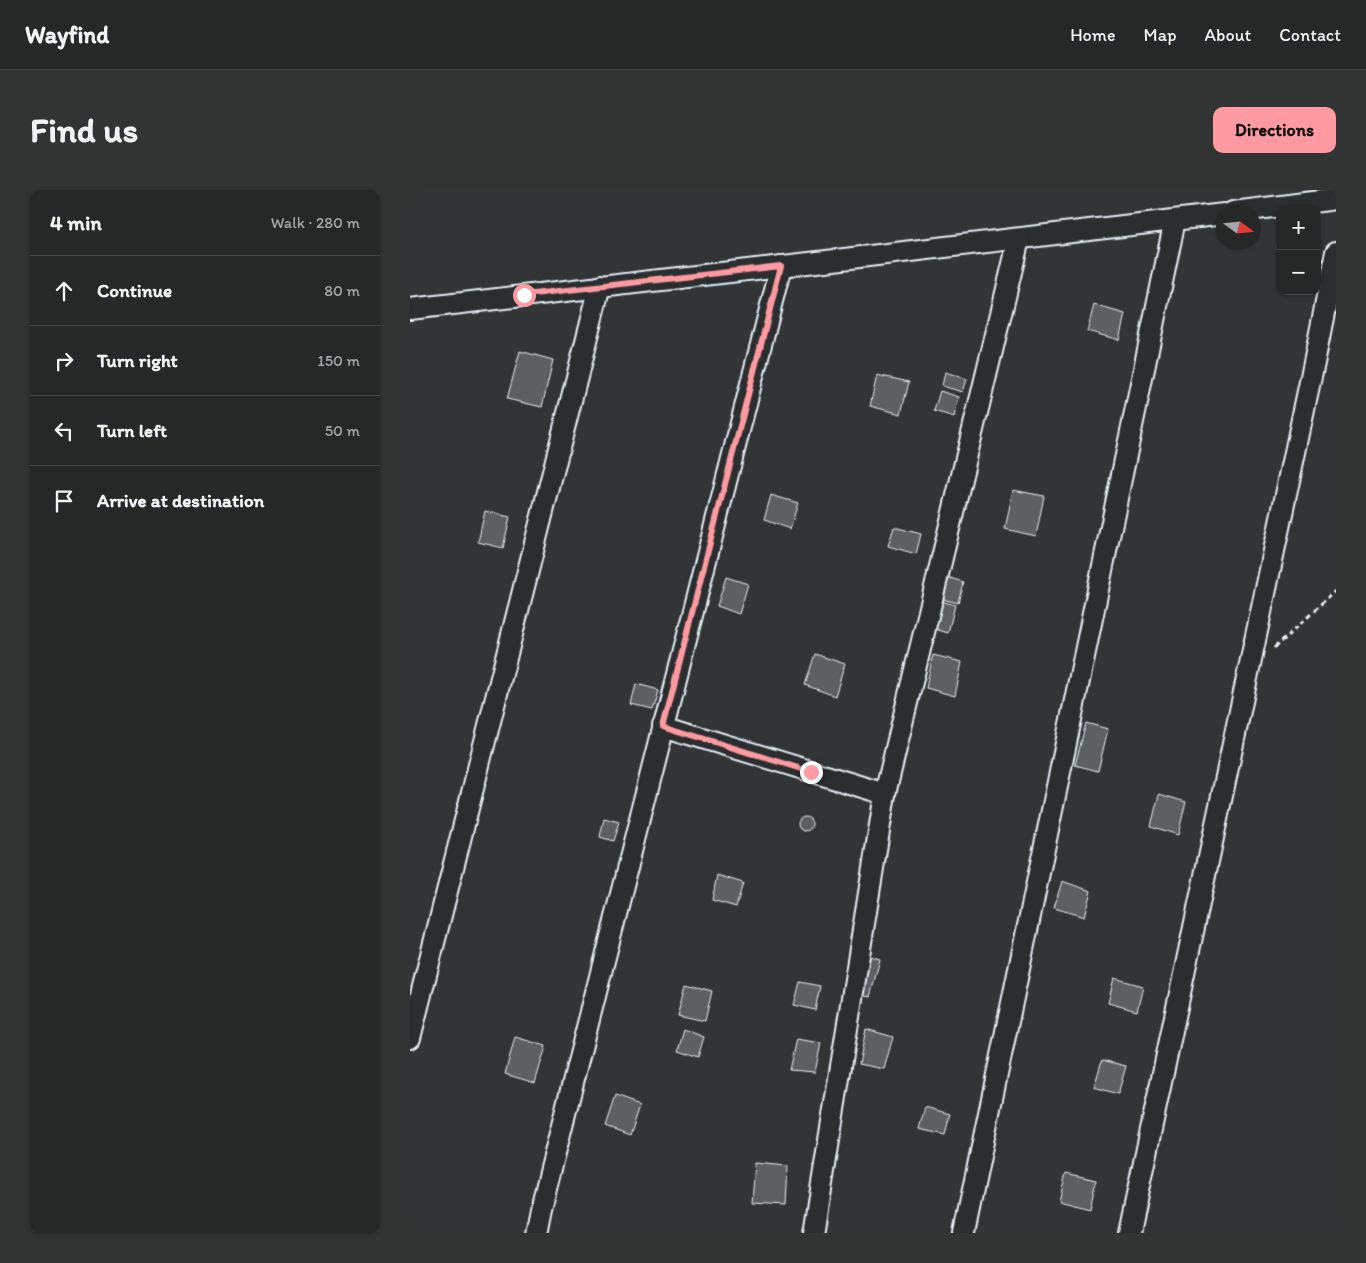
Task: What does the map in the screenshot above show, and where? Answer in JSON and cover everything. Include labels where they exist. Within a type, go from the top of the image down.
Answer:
[{"type":"street","points":[[1261,209],[1336,200]]},
{"type":"street","points":[[410,309],[1216,215]]},
{"type":"street","points":[[964,1233],[1175,220]]},
{"type":"street","points":[[814,1233],[885,794],[1019,239]]},
{"type":"street","points":[[1129,1233],[1336,252]]},
{"type":"street","points":[[536,1233],[543,1199],[781,266]]},
{"type":"street","points":[[410,1038],[600,286]]},
{"type":"street","points":[[663,726],[885,794]]},
{"type":"path","points":[[1247,672],[1336,591]]},
{"type":"building","points":[[1094,305],[1125,314],[1119,340],[1087,331]]},
{"type":"building","points":[[520,351],[553,360],[542,407],[507,399]]},
{"type":"building","points":[[945,372],[967,379],[963,392],[942,386]]},
{"type":"building","points":[[877,375],[909,382],[901,414],[870,406]]},
{"type":"building","points":[[940,391],[959,397],[954,417],[934,411]]},
{"type":"building","points":[[1013,490],[1044,496],[1036,536],[1005,529]]},
{"type":"building","points":[[771,495],[798,503],[790,529],[764,520]]},
{"type":"building","points":[[485,511],[510,517],[503,548],[478,542]]},
{"type":"building","points":[[894,527],[921,534],[916,554],[888,546]]},
{"type":"building","points":[[726,577],[748,584],[739,614],[717,606]]},
{"type":"building","points":[[947,577],[963,582],[958,603],[942,599]]},
{"type":"building","points":[[941,601],[955,605],[948,633],[935,629]]},
{"type":"building","points":[[815,654],[845,664],[835,696],[805,685]]},
{"type":"building","points":[[933,655],[962,662],[955,696],[926,688]]},
{"type":"building","points":[[636,684],[658,690],[652,710],[631,705]]},
{"type":"building","points":[[1086,723],[1108,729],[1098,771],[1075,765]]},
{"type":"building","points":[[1159,794],[1186,802],[1178,835],[1151,826]]},
{"type":"building","points":[[805,817],[810,819],[812,824],[810,829],[805,831],[800,829],[798,824],[800,819]]},
{"type":"building","points":[[604,818],[619,822],[613,841],[600,837]]},
{"type":"building","points":[[717,875],[743,883],[736,907],[712,900]]},
{"type":"building","points":[[1062,881],[1091,891],[1084,917],[1054,908]]},
{"type":"building","points":[[870,956],[880,959],[870,997],[860,995]]},
{"type":"building","points":[[1114,978],[1143,986],[1137,1011],[1108,1003]]},
{"type":"building","points":[[800,982],[820,986],[815,1010],[794,1005]]},
{"type":"building","points":[[686,984],[712,991],[705,1021],[678,1015]]},
{"type":"building","points":[[683,1029],[704,1037],[698,1057],[677,1050]]},
{"type":"building","points":[[866,1029],[893,1037],[884,1069],[859,1064]]},
{"type":"building","points":[[515,1037],[546,1046],[535,1083],[505,1074]]},
{"type":"building","points":[[796,1039],[821,1043],[815,1072],[789,1070]]},
{"type":"building","points":[[1102,1060],[1126,1066],[1118,1094],[1094,1087]]},
{"type":"building","points":[[615,1096],[640,1105],[630,1135],[605,1126]]},
{"type":"building","points":[[925,1107],[950,1114],[945,1135],[919,1129]]},
{"type":"building","points":[[755,1163],[788,1166],[786,1205],[752,1203]]},
{"type":"building","points":[[1066,1173],[1096,1180],[1090,1209],[1059,1201]]},
{"type":"route","points":[[524,295],[781,266],[663,726],[811,772]]}]
